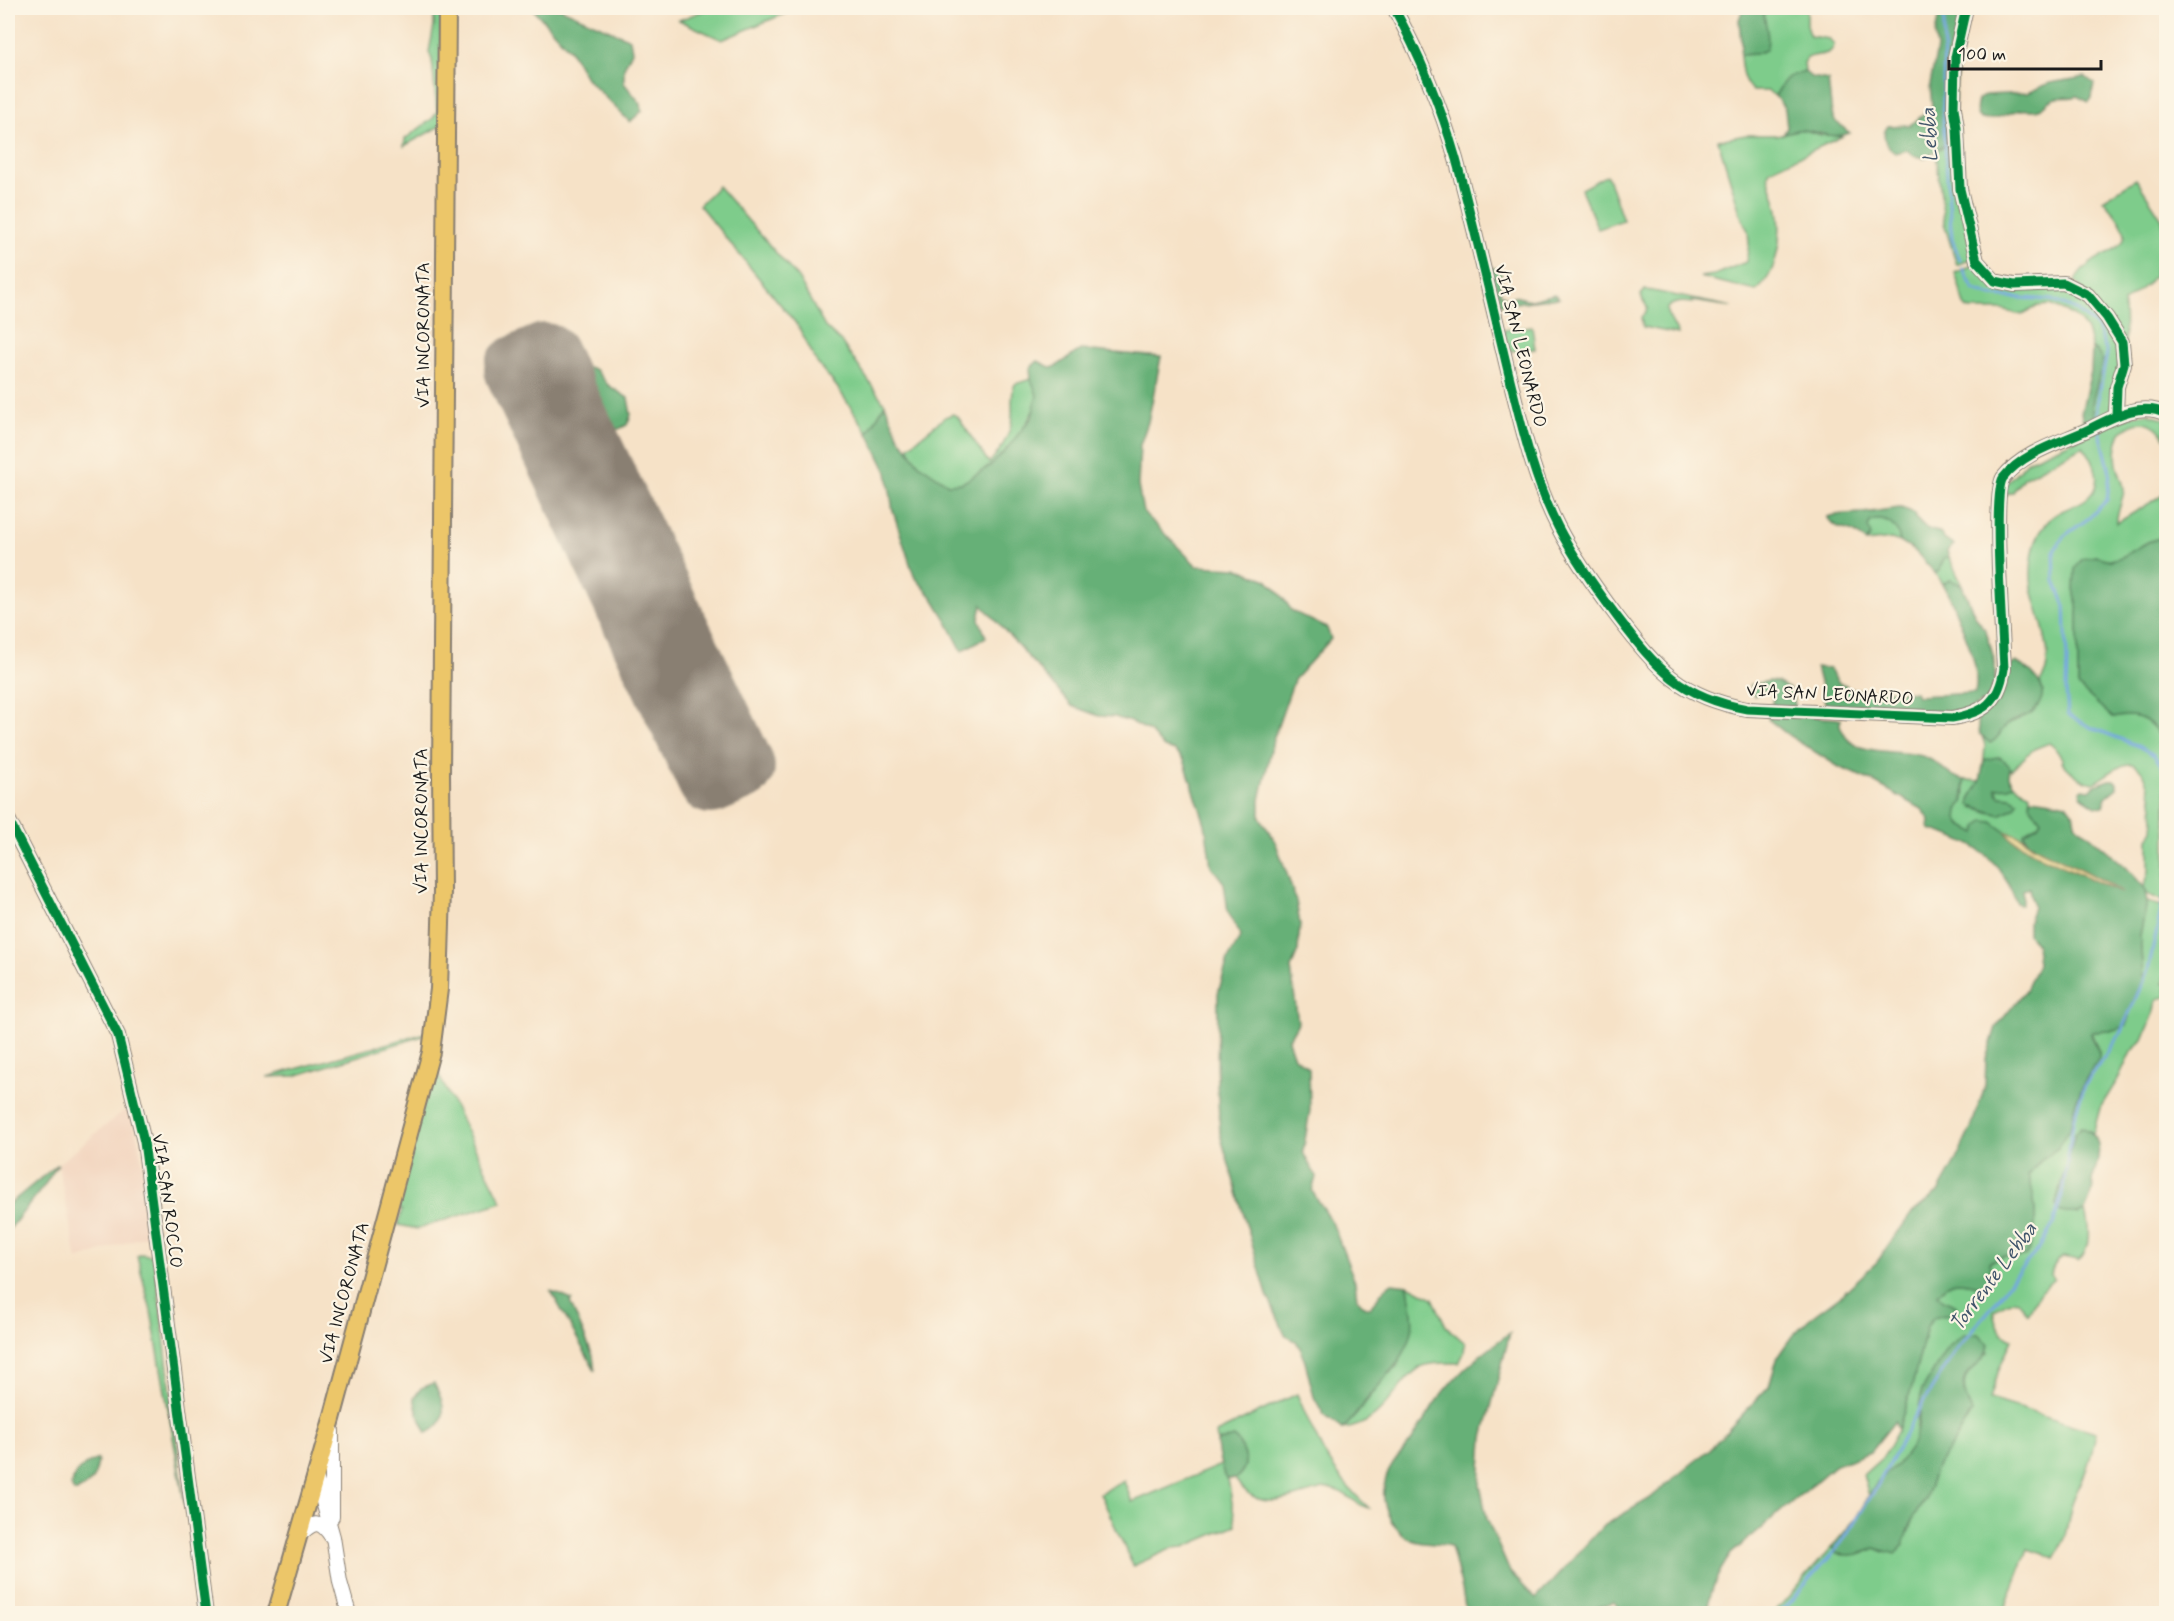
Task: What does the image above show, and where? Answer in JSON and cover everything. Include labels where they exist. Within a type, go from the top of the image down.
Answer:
[{"type":"main road","name":"VIA INCORONATA","points":[[276,1614],[332,1419],[431,1052],[439,989],[442,891],[441,728],[447,8]]},
{"type":"street","name":"VIA SAN LEONARDO","points":[[1394,8],[1446,124],[1523,429],[1554,517],[1574,554],[1640,647],[1664,673],[1682,686],[1703,697],[1747,709],[1952,718],[1970,715],[1992,702],[2001,687],[2004,669],[1998,524],[2001,480],[2014,467],[2036,453],[2111,418],[2145,408],[2166,414]]},
{"type":"street","points":[[1966,8],[1955,57],[1954,108],[1960,189],[1977,261],[1995,281],[2014,285],[2064,283],[2088,295],[2107,318],[2122,342],[2124,364],[2111,418]]},
{"type":"street","name":"VIA SAN ROCCO","points":[[8,819],[118,1035],[144,1142],[206,1614]]},
{"type":"street","points":[[332,1419],[333,1537]]},
{"type":"street","points":[[315,1473],[326,1481],[332,1499]]},
{"type":"street","points":[[315,1473],[333,1537],[340,1582],[349,1614]]},
{"type":"street","points":[[298,1536],[312,1524],[319,1524],[333,1537]]},
{"type":"shaded area","points":[[131,1105],[144,1171],[150,1234],[77,1260],[58,1164]]},
{"type":"green space","points":[[434,8],[441,8],[442,125],[404,146],[405,139],[433,118],[437,112],[432,60],[429,52],[434,26]]},
{"type":"green space","points":[[532,8],[562,8],[630,39],[632,51],[624,68],[624,83],[641,104],[642,111],[630,122],[586,78],[570,50]]},
{"type":"green space","points":[[710,8],[798,8],[722,40],[679,20]]},
{"type":"green space","points":[[1743,8],[1763,8],[1768,34],[1766,50],[1755,54],[1740,55],[1739,20]]},
{"type":"green space","points":[[1763,8],[1807,8],[1807,29],[1810,36],[1829,39],[1834,44],[1828,53],[1807,58],[1804,63],[1805,72],[1787,79],[1775,96],[1768,91],[1753,91],[1744,79],[1741,65],[1740,55],[1755,54],[1767,34],[1763,22]]},
{"type":"green space","points":[[1940,8],[1963,8],[1951,144],[1942,146],[1926,158],[1914,156],[1907,150],[1895,153],[1885,141],[1884,133],[1888,126],[1910,125],[1932,107],[1930,85],[1937,48],[1935,35]]},
{"type":"green space","points":[[1805,72],[1811,77],[1828,80],[1832,114],[1835,121],[1850,133],[1836,136],[1800,130],[1783,134],[1787,128],[1785,109],[1775,96],[1786,79]]},
{"type":"green space","points":[[2085,77],[2094,83],[2092,98],[2089,102],[2077,96],[2060,98],[2052,100],[2037,110],[2020,110],[1990,119],[1978,117],[1976,111],[1978,100],[1985,95],[2027,93],[2050,83]]},
{"type":"green space","points":[[1801,129],[1821,135],[1843,136],[1770,170],[1768,175],[1780,226],[1776,257],[1763,284],[1756,291],[1700,277],[1714,275],[1746,262],[1749,244],[1748,231],[1741,216],[1718,140],[1746,135],[1777,135]]},
{"type":"green space","points":[[1951,144],[1975,258],[1957,265],[1944,223],[1936,150]]},
{"type":"green space","points":[[1607,175],[1623,220],[1598,229],[1581,189]]},
{"type":"green space","points":[[2136,179],[2162,219],[2165,237],[2153,277],[2124,302],[2125,346],[2075,281],[2084,268],[2123,241],[2124,232],[2118,218],[2103,200]]},
{"type":"green space","points":[[718,186],[798,278],[825,327],[842,343],[885,404],[868,433],[837,387],[817,363],[798,326],[699,205]]},
{"type":"green space","points":[[1977,263],[1992,280],[2073,289],[2096,306],[2121,354],[2110,417],[2095,423],[2092,404],[2098,386],[2097,352],[2092,349],[2087,330],[2080,321],[2051,305],[2038,306],[2022,315],[2002,310],[1966,308],[1955,273]]},
{"type":"green space","points":[[1487,267],[1495,268],[1501,273],[1501,294],[1507,298],[1514,296],[1531,300],[1554,294],[1559,298],[1497,305]]},
{"type":"green space","points":[[1645,290],[1732,307],[1692,301],[1693,303],[1673,304],[1667,308],[1667,313],[1678,334],[1643,327],[1641,318],[1647,306],[1641,295]]},
{"type":"green space","points":[[1532,326],[1535,349],[1509,351],[1503,330]]},
{"type":"green space","points":[[2092,349],[2103,360],[2092,404],[2095,423],[2085,427],[2081,413],[2091,371]]},
{"type":"green space","points":[[1081,350],[1161,357],[1148,422],[1140,445],[1138,486],[1143,512],[1197,566],[1237,568],[1267,580],[1292,611],[1327,628],[1331,639],[1294,680],[1273,740],[1260,800],[1260,817],[1275,841],[1296,901],[1300,924],[1298,951],[1291,968],[1298,1023],[1288,1040],[1294,1057],[1309,1068],[1310,1110],[1303,1152],[1316,1177],[1312,1191],[1332,1222],[1355,1282],[1357,1298],[1365,1307],[1370,1308],[1384,1289],[1392,1283],[1408,1285],[1413,1320],[1409,1341],[1395,1366],[1343,1429],[1324,1415],[1314,1397],[1303,1354],[1296,1341],[1286,1336],[1267,1295],[1220,1134],[1217,1083],[1218,993],[1228,959],[1241,936],[1228,912],[1224,883],[1211,866],[1205,824],[1184,760],[1175,751],[1164,748],[1150,732],[1136,724],[1115,717],[1099,716],[1072,706],[982,605],[979,619],[986,637],[962,651],[933,598],[914,576],[893,511],[887,472],[868,433],[885,404],[899,437],[919,464],[948,484],[962,483],[990,466],[1032,417],[1037,395],[1030,368],[1038,361],[1052,368]]},
{"type":"green space","points":[[586,366],[596,370],[608,385],[628,398],[631,415],[627,425],[619,429],[613,428],[599,402],[578,381],[577,370]]},
{"type":"green space","points":[[1031,379],[1037,396],[1027,422],[1004,453],[975,477],[961,483],[949,484],[915,460],[908,447],[945,417],[953,414],[958,417],[989,463],[1010,430],[1015,384]]},
{"type":"green space","points":[[2147,413],[2166,421],[2166,439],[2156,428],[2146,422],[2134,424],[2121,432],[2116,448],[2116,459],[2124,490],[2117,523],[2166,493],[2166,536],[2148,542],[2122,557],[2111,560],[2095,556],[2074,588],[2078,612],[2078,686],[2113,718],[2132,716],[2146,720],[2157,731],[2166,747],[2166,902],[2146,894],[2144,887],[2149,872],[2149,839],[2154,822],[2152,797],[2144,774],[2138,767],[2127,764],[2093,783],[2088,782],[2069,770],[2055,748],[2049,743],[2034,749],[2011,770],[2000,757],[1984,760],[1985,745],[1982,736],[1990,743],[2007,724],[2021,718],[2043,691],[2040,682],[2045,672],[2047,649],[2031,584],[2034,547],[2039,534],[2050,519],[2086,499],[2092,493],[2097,480],[2094,466],[2083,446],[2023,478],[2013,492],[2004,495],[2005,484],[2029,460],[2130,416]]},
{"type":"green space","points":[[1901,508],[1915,513],[1923,526],[1939,532],[1945,540],[1954,545],[1947,551],[1949,557],[1944,558],[1939,571],[1935,573],[1916,552],[1900,542],[1897,531],[1887,522],[1871,521],[1868,527],[1871,536],[1866,542],[1855,533],[1837,527],[1827,517],[1840,514]]},
{"type":"green space","points":[[1880,519],[1894,527],[1900,542],[1891,539],[1866,542],[1870,536],[1868,527],[1871,521]]},
{"type":"green space","points":[[2166,536],[2166,747],[2157,731],[2146,720],[2131,716],[2113,718],[2078,686],[2078,612],[2074,588],[2075,569],[2082,559],[2095,556],[2111,560],[2122,557],[2148,542]]},
{"type":"green space","points":[[1944,557],[1949,557],[1962,585],[1950,580],[1942,584],[1935,573],[1939,571]]},
{"type":"green space","points":[[1950,580],[1962,585],[1975,616],[1986,631],[1995,662],[1995,682],[1989,698],[1966,712],[1827,710],[1816,667],[1829,669],[1840,684],[1846,685],[1848,689],[1915,692],[1917,696],[1975,693],[1975,668],[1972,656],[1949,594],[1942,584]]},
{"type":"green space","points":[[2016,662],[2036,678],[2040,684],[2042,698],[2031,713],[2009,723],[1990,743],[1980,734],[1977,720],[2011,665]]},
{"type":"green space","points":[[1769,681],[1777,682],[1791,690],[1796,708],[1771,706],[1774,696],[1771,692],[1764,690],[1754,696],[1750,685]]},
{"type":"green space","points":[[1771,714],[1841,719],[1840,725],[1843,732],[1857,746],[1880,751],[1915,754],[1930,759],[1954,776],[1965,780],[1963,802],[1958,810],[1957,819],[1961,825],[1976,833],[1978,826],[1984,821],[1992,822],[2012,839],[2036,854],[2119,892],[2096,877],[2040,850],[2023,834],[2038,825],[2041,820],[2029,804],[2030,798],[2067,804],[2073,812],[2075,823],[2126,867],[2144,887],[2147,902],[2140,935],[2143,980],[2130,1010],[2127,1026],[2110,1031],[2091,1032],[2099,1058],[2075,1104],[2070,1129],[2058,1148],[2042,1159],[2028,1176],[2035,1206],[2035,1227],[2026,1256],[2018,1258],[2003,1256],[1989,1262],[1991,1272],[1987,1287],[1955,1282],[1949,1284],[1938,1294],[1943,1300],[1956,1306],[1955,1312],[1934,1318],[1927,1326],[1898,1430],[1895,1421],[1870,1452],[1834,1466],[1731,1554],[1715,1583],[1706,1613],[1625,1613],[1614,1602],[1595,1608],[1588,1613],[1466,1613],[1451,1546],[1418,1542],[1406,1537],[1391,1520],[1384,1500],[1384,1485],[1391,1467],[1455,1379],[1477,1358],[1510,1333],[1483,1438],[1480,1485],[1487,1519],[1510,1572],[1536,1599],[1604,1525],[1649,1499],[1712,1447],[1769,1386],[1778,1356],[1792,1336],[1877,1262],[1911,1214],[1938,1192],[1971,1128],[1985,1086],[1986,1059],[1996,1027],[2026,990],[2038,964],[2036,945],[2028,934],[2028,921],[2033,907],[2029,888],[2023,890],[2021,905],[2016,903],[2003,875],[1984,854],[1959,839],[1929,829],[1930,820],[1922,809],[1872,781],[1839,767],[1788,735],[1768,719]]},
{"type":"green space","points":[[1997,757],[2004,760],[2010,767],[2009,776],[2014,784],[2009,787],[1996,788],[1997,793],[2018,801],[2015,807],[2000,815],[1970,805],[1970,799],[1980,782],[1984,760]]},
{"type":"green space","points":[[1965,780],[1981,781],[1970,799],[1973,807],[1999,814],[2009,811],[2015,807],[2011,797],[2000,796],[1996,789],[2014,784],[2030,794],[2029,804],[2041,820],[2023,834],[2025,838],[2006,832],[1992,822],[1976,833],[1968,829],[1957,818],[1957,813],[1964,800]]},
{"type":"green space","points":[[2109,780],[2117,783],[2117,788],[2106,797],[2103,807],[2096,806],[2081,796],[2080,792],[2083,789],[2090,790],[2095,785]]},
{"type":"green space","points":[[2147,902],[2166,907],[2166,968],[2163,983],[2166,983],[2166,997],[2157,999],[2155,1011],[2143,1040],[2131,1052],[2120,1076],[2100,1108],[2093,1134],[2089,1130],[2075,1134],[2057,1199],[2056,1206],[2078,1214],[2085,1211],[2088,1224],[2086,1250],[2078,1260],[2063,1257],[2056,1262],[2051,1275],[2054,1279],[2040,1292],[2028,1314],[2019,1302],[2015,1301],[2006,1303],[1994,1311],[1998,1328],[2012,1339],[1999,1369],[1990,1399],[2096,1432],[2089,1461],[2073,1501],[2066,1532],[2055,1558],[2028,1549],[2003,1613],[1773,1614],[1832,1547],[1837,1554],[1862,1554],[1875,1548],[1884,1552],[1910,1531],[1913,1517],[1925,1499],[1937,1465],[1972,1412],[1965,1393],[1965,1379],[1973,1367],[1988,1353],[1947,1348],[1921,1400],[1915,1437],[1907,1454],[1869,1496],[1863,1475],[1883,1457],[1898,1430],[1927,1326],[1934,1318],[1956,1306],[1943,1300],[1938,1294],[1949,1284],[1955,1282],[1987,1287],[1989,1262],[2003,1256],[2018,1258],[2025,1256],[2030,1247],[2035,1206],[2028,1176],[2042,1159],[2058,1148],[2070,1129],[2075,1104],[2099,1052],[2091,1032],[2110,1031],[2127,1025],[2130,1010],[2137,996],[2142,967],[2140,935]]},
{"type":"green space","points":[[429,1032],[429,1034],[295,1076],[267,1077]]},
{"type":"green space","points":[[434,1065],[502,1202],[417,1229],[398,1225],[402,1210],[395,1208]]},
{"type":"green space","points":[[2081,1127],[2094,1135],[2097,1141],[2099,1153],[2092,1192],[2085,1211],[2060,1212],[2056,1206],[2057,1199],[2075,1134]]},
{"type":"green space","points":[[58,1164],[44,1186],[8,1231],[8,1205]]},
{"type":"green space","points":[[142,1254],[154,1256],[185,1506],[151,1311],[137,1256]]},
{"type":"green space","points":[[1408,1285],[1433,1298],[1446,1326],[1465,1343],[1464,1353],[1459,1363],[1434,1363],[1420,1367],[1380,1411],[1364,1423],[1343,1429],[1397,1366],[1412,1329]]},
{"type":"green space","points":[[551,1291],[572,1300],[570,1302],[593,1356],[595,1371]]},
{"type":"green space","points":[[1964,1334],[1978,1334],[1989,1345],[1980,1362],[1965,1377],[1966,1396],[1972,1412],[1937,1465],[1925,1499],[1913,1517],[1904,1545],[1895,1554],[1875,1548],[1856,1554],[1837,1554],[1832,1547],[1856,1518],[1878,1481],[1898,1464],[1912,1445],[1918,1427],[1921,1392],[1947,1348]]},
{"type":"green space","points":[[434,1383],[441,1398],[443,1412],[439,1424],[427,1433],[418,1414],[414,1398],[421,1388]]},
{"type":"green space","points":[[1297,1394],[1311,1427],[1334,1469],[1369,1508],[1342,1492],[1329,1489],[1284,1500],[1266,1501],[1250,1495],[1235,1479],[1245,1464],[1242,1448],[1234,1437],[1217,1442],[1216,1433]]},
{"type":"green space","points":[[1234,1437],[1242,1448],[1245,1464],[1235,1479],[1228,1479],[1224,1476],[1217,1442]]},
{"type":"green space","points":[[98,1459],[92,1480],[85,1487],[74,1492],[71,1486],[78,1472]]},
{"type":"green space","points":[[1223,1464],[1236,1525],[1184,1547],[1173,1548],[1133,1566],[1100,1493],[1124,1481],[1132,1502]]},
{"type":"sand","points":[[2006,832],[2021,837],[2122,893],[2036,854],[2012,839]]},
{"type":"waterway","name":"Lebba","points":[[1948,8],[1944,17],[1943,114],[1952,239],[1960,260]]},
{"type":"waterway","name":"Lebba","points":[[1963,268],[1974,290],[1992,296],[2052,300],[2078,311],[2097,327],[2107,353],[2097,406],[2098,418]]},
{"type":"waterway","name":"Torrente Lebba","points":[[2099,428],[2110,472],[2107,500],[2089,518],[2064,536],[2054,551],[2055,581],[2065,606],[2068,715],[2154,755],[2166,772]]},
{"type":"waterway","name":"Torrente Lebba","points":[[1779,1614],[1840,1545],[1875,1490],[1916,1414],[1956,1350],[2038,1250],[2053,1225],[2062,1195],[2074,1117],[2085,1085],[2120,1034],[2148,970],[2166,889]]},
{"type":"runway","points":[[545,357],[741,767],[711,780],[518,369],[545,357]]},
{"type":"cycle path","points":[[1394,8],[1413,45],[1444,120],[1470,212],[1523,430],[1549,508],[1578,562],[1645,652],[1672,678],[1704,697],[1747,709],[1952,718],[1981,709],[1994,698],[2004,669],[1998,538],[1998,511],[2003,478],[2011,469],[2032,454],[2127,412],[2147,409],[2166,414]]},
{"type":"cycle path","points":[[1966,8],[1955,57],[1954,108],[1960,189],[1977,261],[1995,281],[2014,285],[2064,283],[2088,295],[2107,318],[2122,342],[2124,364],[2117,387],[2116,416]]},
{"type":"cycle path","points":[[8,819],[118,1035],[144,1142],[206,1614]]}]
